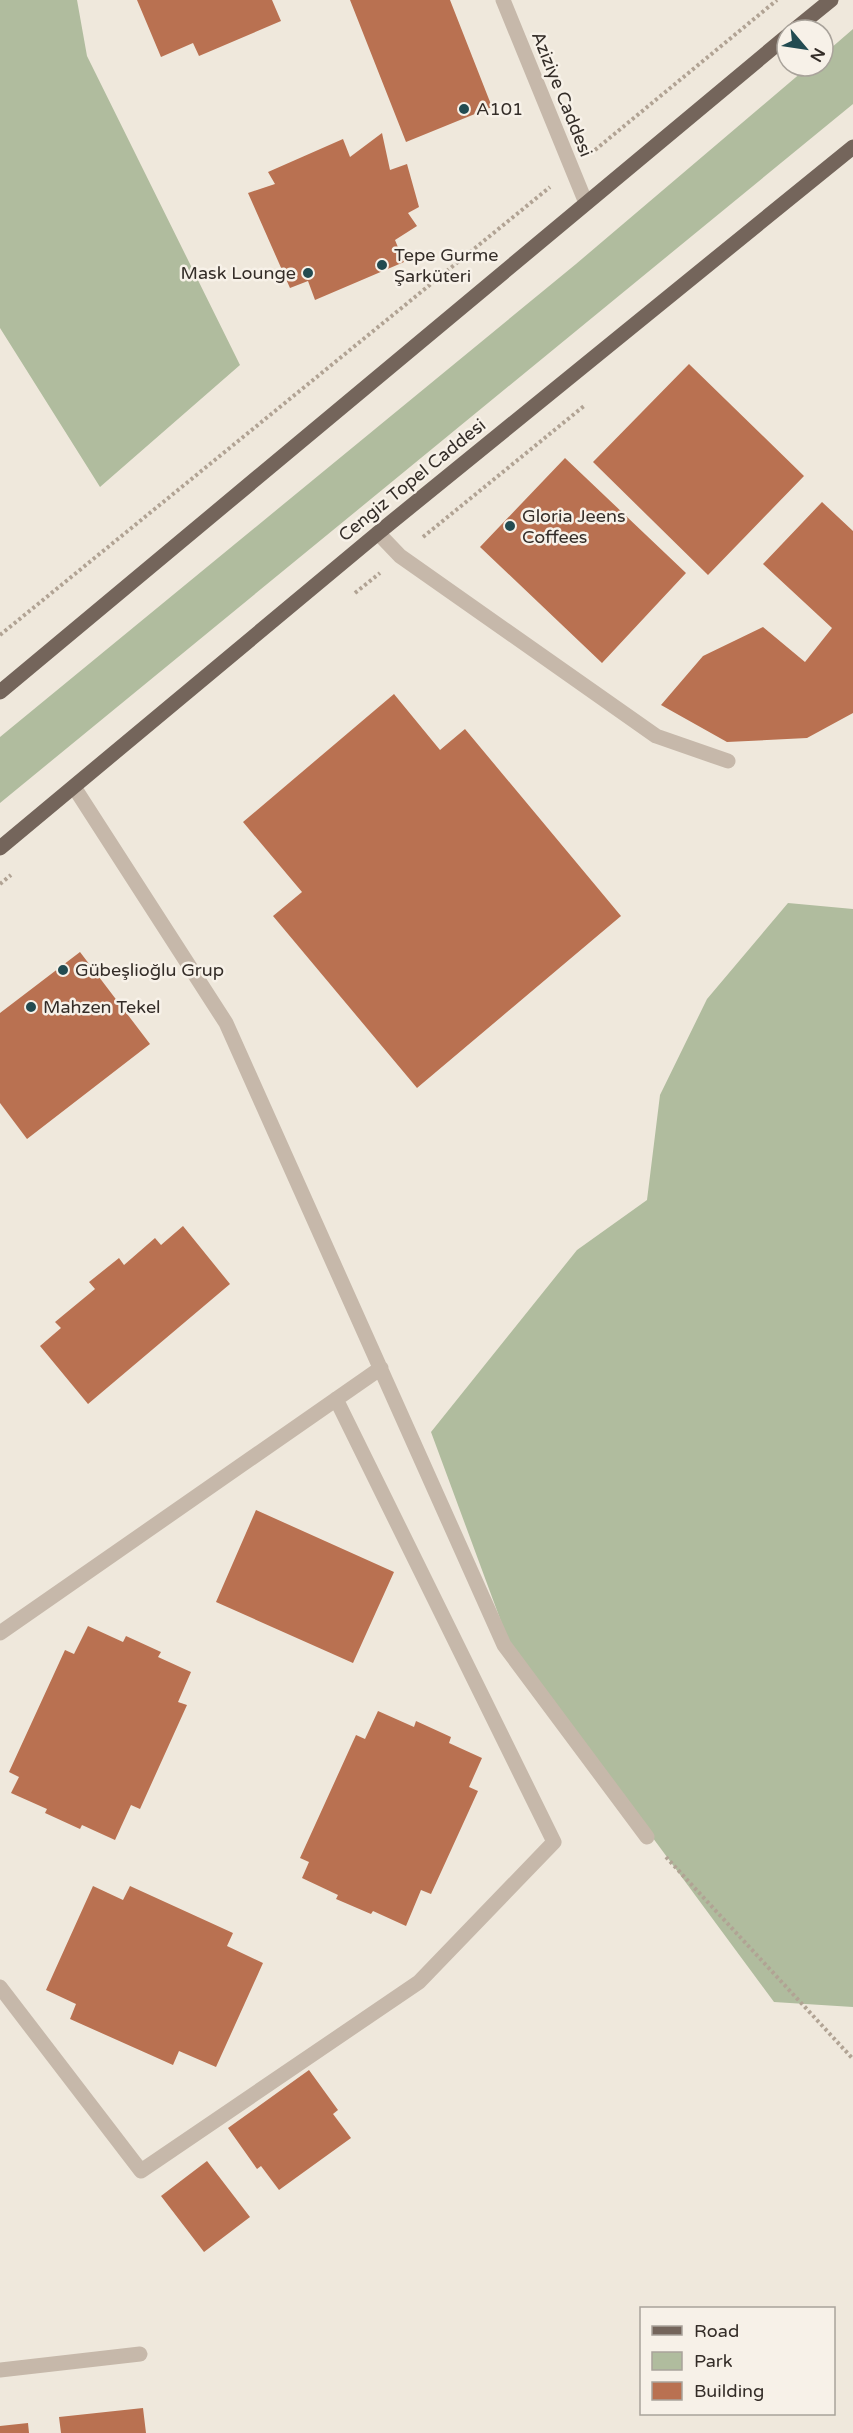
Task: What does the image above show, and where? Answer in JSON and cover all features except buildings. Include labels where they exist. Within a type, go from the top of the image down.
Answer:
[{"type":"main road","points":[[809,18],[831,0]]},
{"type":"main road","points":[[0,692],[775,46]]},
{"type":"main road","name":"Cengiz Topel Caddesi","points":[[0,848],[378,533],[853,147]]},
{"type":"street","name":"Aziziye Caddesi","points":[[502,0],[586,203]]},
{"type":"street","points":[[378,533],[400,556],[656,736],[728,761]]},
{"type":"street","points":[[74,787],[226,1023],[504,1645],[647,1837]]},
{"type":"street","points":[[0,1634],[381,1368]]},
{"type":"street","points":[[0,1987],[141,2171],[419,1982],[554,1842],[336,1399]]},
{"type":"street","points":[[0,2370],[140,2354]]},
{"type":"path","points":[[0,635],[777,0]]},
{"type":"path","points":[[354,593],[586,404]]},
{"type":"path","points":[[0,884],[18,870]]},
{"type":"path","points":[[647,1837],[853,2059]]},
{"type":"green space","points":[[0,0],[77,0],[87,56],[240,365],[100,487],[0,328]]},
{"type":"green space","points":[[853,29],[853,104],[0,803],[0,737],[576,264],[795,78],[835,78],[835,45]]},
{"type":"green space","points":[[788,903],[853,909],[853,2007],[774,2002],[509,1643],[431,1432],[577,1250],[647,1200],[660,1095],[707,999]]},
{"type":"place","name":"A101","points":[[464,109]]},
{"type":"place","name":"Tepe Gurme Şarküteri","points":[[382,265]]},
{"type":"place","name":"Mask Lounge","points":[[308,273]]},
{"type":"place","name":"Gloria Jeens Coffees","points":[[510,526]]},
{"type":"place","name":"Gübeşlioğlu Grup","points":[[63,970]]},
{"type":"place","name":"Mahzen Tekel","points":[[31,1007]]}]
